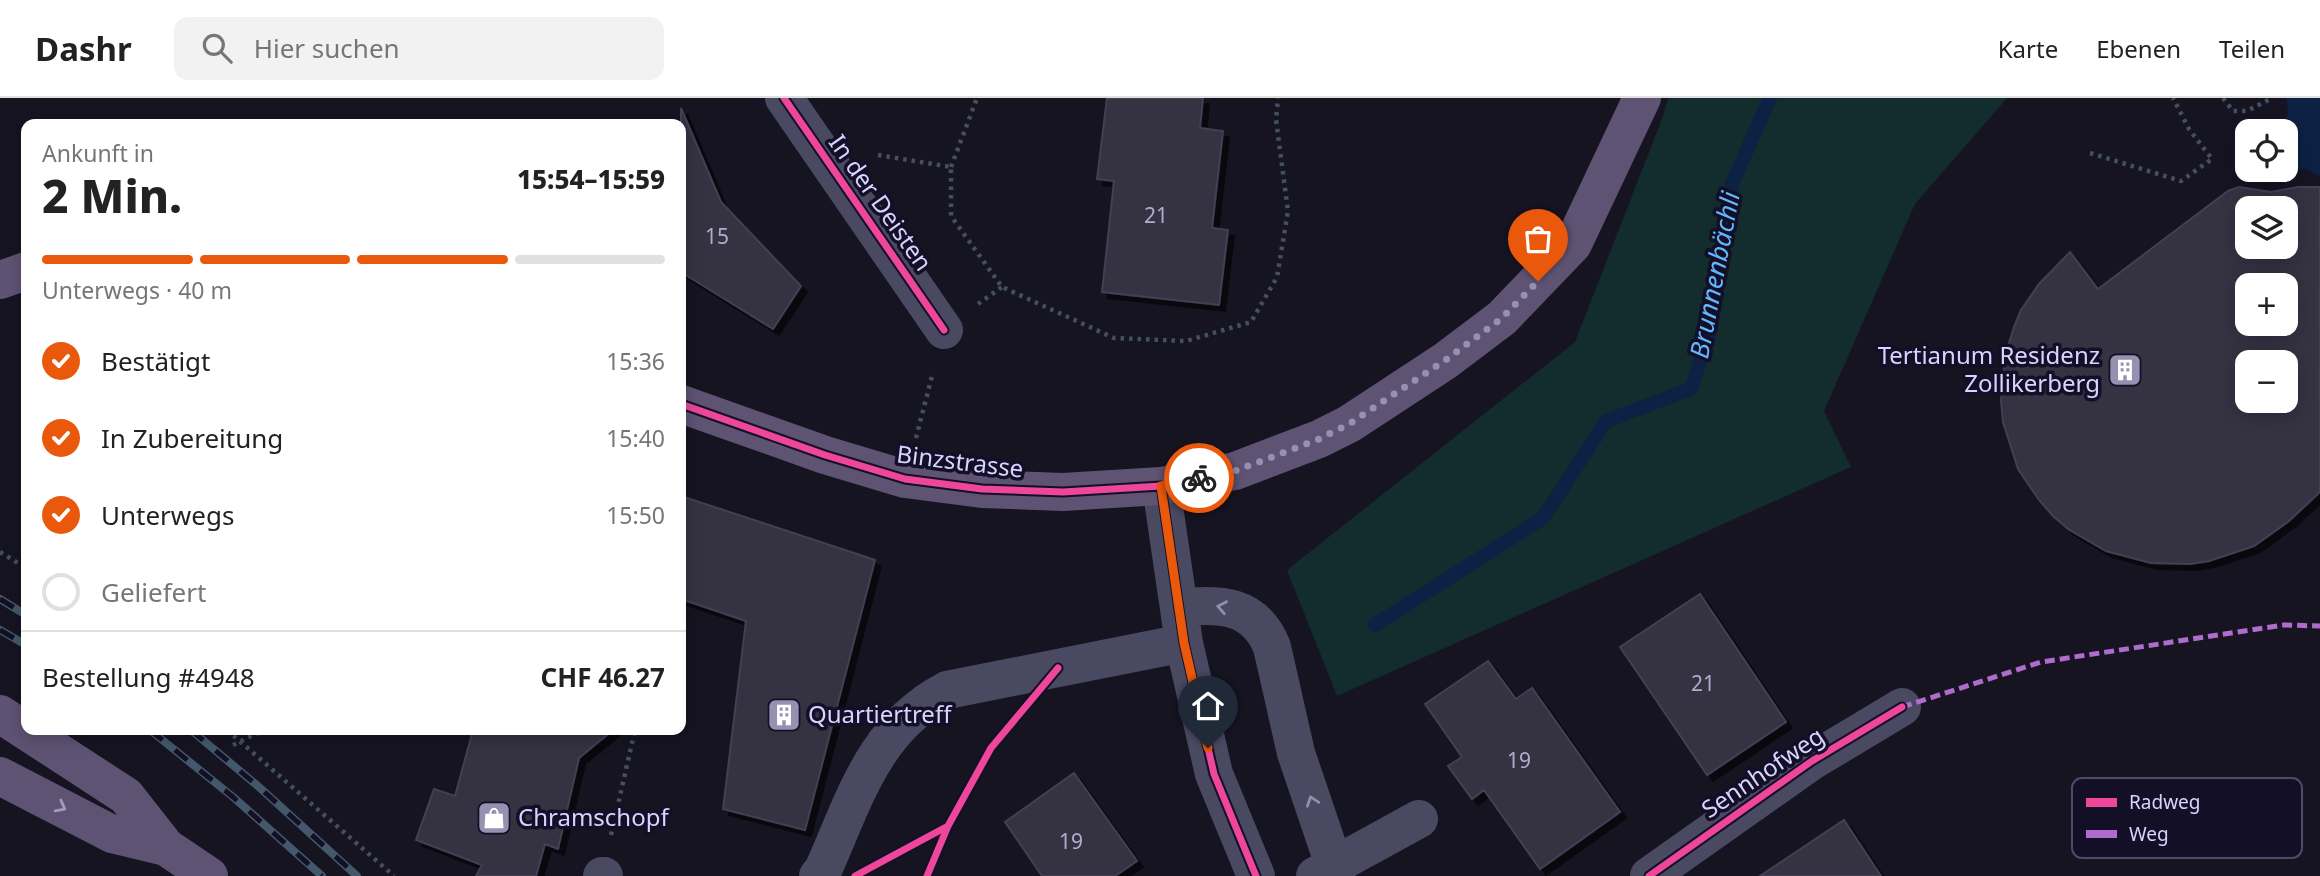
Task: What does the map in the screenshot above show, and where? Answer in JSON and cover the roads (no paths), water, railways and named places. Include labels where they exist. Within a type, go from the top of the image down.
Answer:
[{"type":"main road","name":"Binzstrasse","points":[[686,406],[825,455],[905,479],[982,489],[1063,492],[1161,486],[1235,471],[1319,439],[1349,424],[1444,361],[1502,318],[1573,244],[1642,98]]},
{"type":"main road","points":[[0,279],[21,273]]},
{"type":"main road","points":[[0,714],[21,728]]},
{"type":"main road","points":[[32,735],[125,796],[166,847],[209,876]]},
{"type":"main road","points":[[0,776],[112,834],[166,847]]},
{"type":"street","name":"In der Deisten","points":[[784,98],[944,330]]},
{"type":"street","points":[[1161,486],[1181,625],[1214,774],[1256,876]]},
{"type":"street","points":[[818,876],[873,758],[893,730],[928,701],[947,690],[1181,625],[1206,604],[1238,611],[1256,619],[1266,633],[1272,647],[1325,871],[1419,819]]},
{"type":"street","name":"Sennhofweg","points":[[1649,876],[1812,761],[1902,707]]},
{"type":"water","points":[[2286,98],[2320,98],[2320,176],[2306,169],[2298,169],[2298,119],[2286,119]]},
{"type":"waterway","name":"Brunnenbächli","points":[[1375,625],[1543,518],[1606,421],[1691,389],[1711,328],[1732,184],[1770,98]]},
{"type":"railway","points":[[0,599],[21,612]]},
{"type":"railway","points":[[0,630],[21,642]]},
{"type":"railway","points":[[156,735],[233,797],[322,876]]},
{"type":"railway","points":[[197,735],[357,876]]},
{"type":"place","name":"Tertianum Residenz Zollikerberg","points":[[2125,370]]},
{"type":"place","name":"Quartiertreff","points":[[784,715]]},
{"type":"place","name":"Chramschopf","points":[[494,818]]}]
